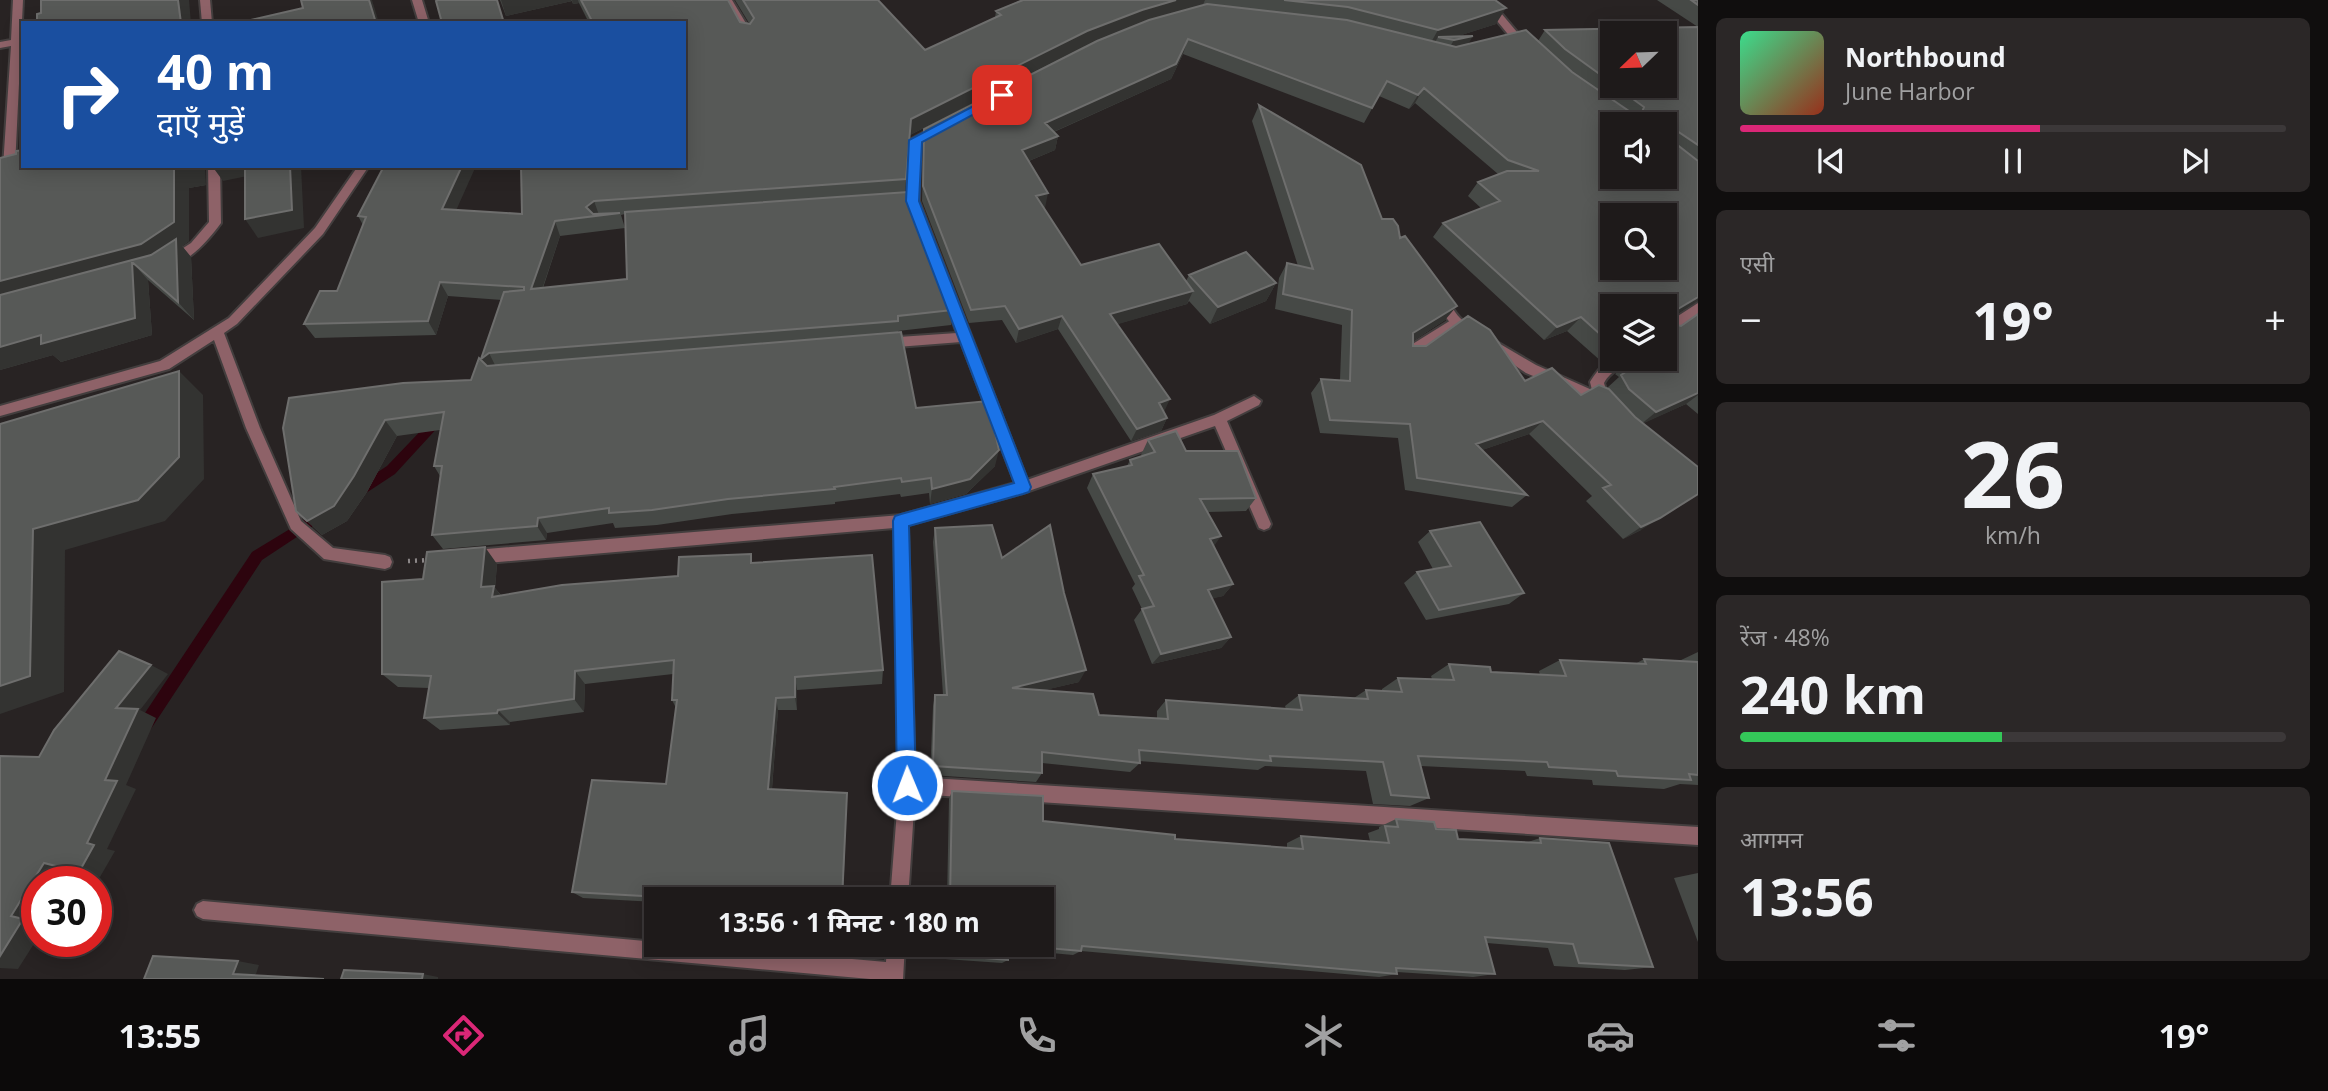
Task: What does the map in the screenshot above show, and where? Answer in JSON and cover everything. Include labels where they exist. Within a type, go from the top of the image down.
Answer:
[{"type":"street","points":[[4,168],[19,0]]},
{"type":"street","points":[[205,0],[206,21]]},
{"type":"street","points":[[417,0],[423,21]]},
{"type":"street","points":[[727,0],[748,35]]},
{"type":"street","points":[[1485,0],[1511,41],[1533,55]]},
{"type":"street","points":[[0,45],[16,42]]},
{"type":"street","points":[[956,120],[915,140],[906,202],[965,337],[1023,487]]},
{"type":"street","points":[[162,268],[195,246],[215,223],[214,168]]},
{"type":"street","points":[[0,411],[164,365],[233,321],[319,231],[362,168]]},
{"type":"street","points":[[1434,291],[1457,322],[1531,369],[1604,402],[1597,382],[1604,371]]},
{"type":"street","points":[[1677,323],[1698,308]]},
{"type":"street","points":[[1408,354],[1457,322]]},
{"type":"street","points":[[217,331],[253,428],[296,525],[329,554],[386,562]]},
{"type":"street","points":[[867,345],[965,337]]},
{"type":"street","points":[[442,559],[901,521],[1023,487],[1219,419],[1254,401]]},
{"type":"street","points":[[1219,419],[1264,524]]},
{"type":"street","points":[[900,887],[907,785],[901,521]]},
{"type":"street","points":[[907,785],[1698,836]]},
{"type":"street","points":[[203,910],[894,975],[895,957]]},
{"type":"path","points":[[386,562],[442,559]]},
{"type":"building","points":[[41,0],[178,0],[181,21],[37,21],[37,14],[41,13]]},
{"type":"building","points":[[301,0],[369,0],[375,21],[247,21],[303,8]]},
{"type":"building","points":[[497,0],[503,21],[441,21],[436,1]]},
{"type":"building","points":[[581,0],[728,0],[740,22],[750,24],[754,18],[743,0],[878,0],[925,50],[1001,15],[996,11],[1023,0],[1176,0],[1087,31],[911,119],[906,179],[594,201],[586,207],[593,214],[620,213],[555,221],[531,289],[627,279],[625,212],[908,192],[953,310],[898,316],[898,321],[489,353],[481,359],[504,292],[524,290],[524,287],[440,282],[428,321],[304,324],[320,291],[337,291],[366,217],[358,216],[383,168],[461,168],[442,209],[522,214],[521,168],[686,168],[686,21],[592,21]]},
{"type":"building","points":[[1284,0],[1495,0],[1506,8],[1438,30],[1348,7]]},
{"type":"building","points":[[1207,4],[1347,20],[1456,47],[1526,30],[1572,72],[1600,91],[1600,98],[1610,98],[1629,111],[1642,112],[1600,112],[1600,189],[1677,189],[1677,145],[1698,161],[1698,297],[1678,309],[1677,325],[1677,294],[1600,294],[1600,334],[1581,317],[1557,327],[1443,223],[1500,201],[1478,182],[1507,171],[1539,171],[1508,160],[1424,88],[1418,95],[1387,81],[1372,108],[1188,39],[1176,64],[1045,123],[1058,136],[1022,150],[1048,193],[1036,196],[1081,265],[1159,244],[1193,291],[1110,314],[1170,399],[1159,403],[1167,418],[1137,429],[1062,316],[1019,329],[1005,306],[971,310],[923,186],[924,129],[1097,41],[1149,20]]},
{"type":"building","points":[[1677,27],[1698,27],[1698,145],[1677,131],[1677,112],[1642,112],[1644,107],[1632,98],[1677,98]]},
{"type":"building","points":[[1600,29],[1600,74],[1565,49],[1545,30]]},
{"type":"building","points":[[1473,36],[1454,40],[1438,37]]},
{"type":"building","points":[[1259,105],[1361,165],[1382,219],[1393,219],[1398,226],[1400,238],[1405,236],[1457,306],[1413,333],[1413,346],[1426,346],[1468,316],[1490,330],[1525,381],[1552,368],[1581,395],[1599,385],[1609,389],[1635,417],[1698,467],[1698,494],[1641,527],[1603,488],[1611,485],[1543,421],[1476,444],[1527,495],[1417,478],[1410,424],[1330,420],[1321,379],[1350,381],[1352,310],[1283,294],[1287,263],[1313,269]]},
{"type":"building","points":[[21,150],[21,168],[179,168],[174,169],[174,222],[141,244],[0,281],[0,158],[16,154],[16,151]]},
{"type":"building","points":[[245,168],[290,168],[292,210],[245,219]]},
{"type":"building","points":[[176,239],[178,302],[132,262],[135,318],[41,344],[41,335],[0,347],[0,295],[151,255]]},
{"type":"building","points":[[1246,252],[1276,283],[1218,307],[1189,275]]},
{"type":"building","points":[[1698,314],[1698,393],[1656,412],[1629,389],[1621,375],[1627,371],[1677,371],[1677,325],[1681,326]]},
{"type":"building","points":[[901,332],[916,408],[988,401],[999,450],[970,479],[932,489],[931,478],[902,482],[901,478],[834,487],[835,489],[728,499],[652,510],[609,513],[609,508],[538,518],[537,526],[432,535],[442,466],[434,466],[444,412],[385,420],[334,506],[307,521],[296,511],[283,428],[289,398],[403,383],[471,380],[479,358],[487,366]]},
{"type":"building","points":[[179,371],[179,457],[138,500],[33,529],[30,676],[0,686],[0,424]]},
{"type":"building","points":[[1176,431],[1186,451],[1238,451],[1256,498],[1200,499],[1221,536],[1210,539],[1233,584],[1208,590],[1231,637],[1161,654],[1142,609],[1154,606],[1139,576],[1144,575],[1093,474],[1132,465],[1130,460],[1155,452],[1148,440]]},
{"type":"building","points":[[1480,522],[1524,593],[1439,610],[1417,572],[1451,566],[1430,531]]},
{"type":"building","points":[[992,525],[1002,558],[1050,525],[1064,593],[1086,670],[1012,688],[1093,694],[1099,715],[1168,719],[1166,700],[1302,710],[1299,695],[1368,699],[1366,690],[1402,692],[1398,678],[1454,680],[1449,664],[1490,667],[1491,672],[1566,676],[1560,660],[1646,664],[1644,659],[1698,662],[1698,775],[1689,774],[1691,780],[1618,776],[1616,771],[1549,767],[1547,762],[1418,756],[1429,798],[1391,795],[1383,762],[1270,756],[1271,761],[1139,750],[1140,763],[1042,752],[1042,773],[933,766],[935,695],[947,695],[935,528]]},
{"type":"building","points":[[485,547],[481,587],[494,586],[492,597],[562,585],[678,576],[679,557],[751,554],[751,563],[872,555],[883,670],[795,677],[795,697],[776,698],[768,789],[847,793],[843,887],[644,887],[644,896],[572,892],[592,780],[666,784],[677,700],[672,700],[674,660],[575,671],[574,699],[498,710],[497,713],[424,718],[431,676],[382,674],[382,582],[423,579],[427,552]]},
{"type":"building","points":[[119,651],[151,665],[116,708],[138,709],[105,780],[117,781],[87,843],[94,845],[82,866],[44,863],[42,866],[21,866],[21,900],[11,916],[21,918],[21,922],[0,956],[0,756],[39,757],[54,730]]},
{"type":"building","points":[[952,791],[1043,796],[1043,821],[1175,835],[1175,839],[1303,849],[1301,836],[1389,843],[1385,826],[1398,827],[1396,819],[1434,822],[1436,829],[1456,830],[1458,839],[1541,843],[1540,838],[1609,843],[1653,967],[1579,963],[1573,944],[1485,937],[1495,974],[1396,968],[1397,974],[1082,946],[1081,951],[1054,949],[1054,887],[950,887]]},
{"type":"building","points":[[153,956],[238,961],[233,974],[324,979],[144,979]]},
{"type":"building","points":[[973,957],[1008,957],[1008,960]]},
{"type":"building","points":[[344,970],[423,974],[422,979],[341,979]]},
{"type":"waterway","points":[[359,491],[391,470],[436,422]]},
{"type":"waterway","points":[[142,730],[257,556],[308,523]]},
{"type":"route","points":[[907,785],[901,521],[1023,487],[912,201],[915,140],[1002,95]]}]
